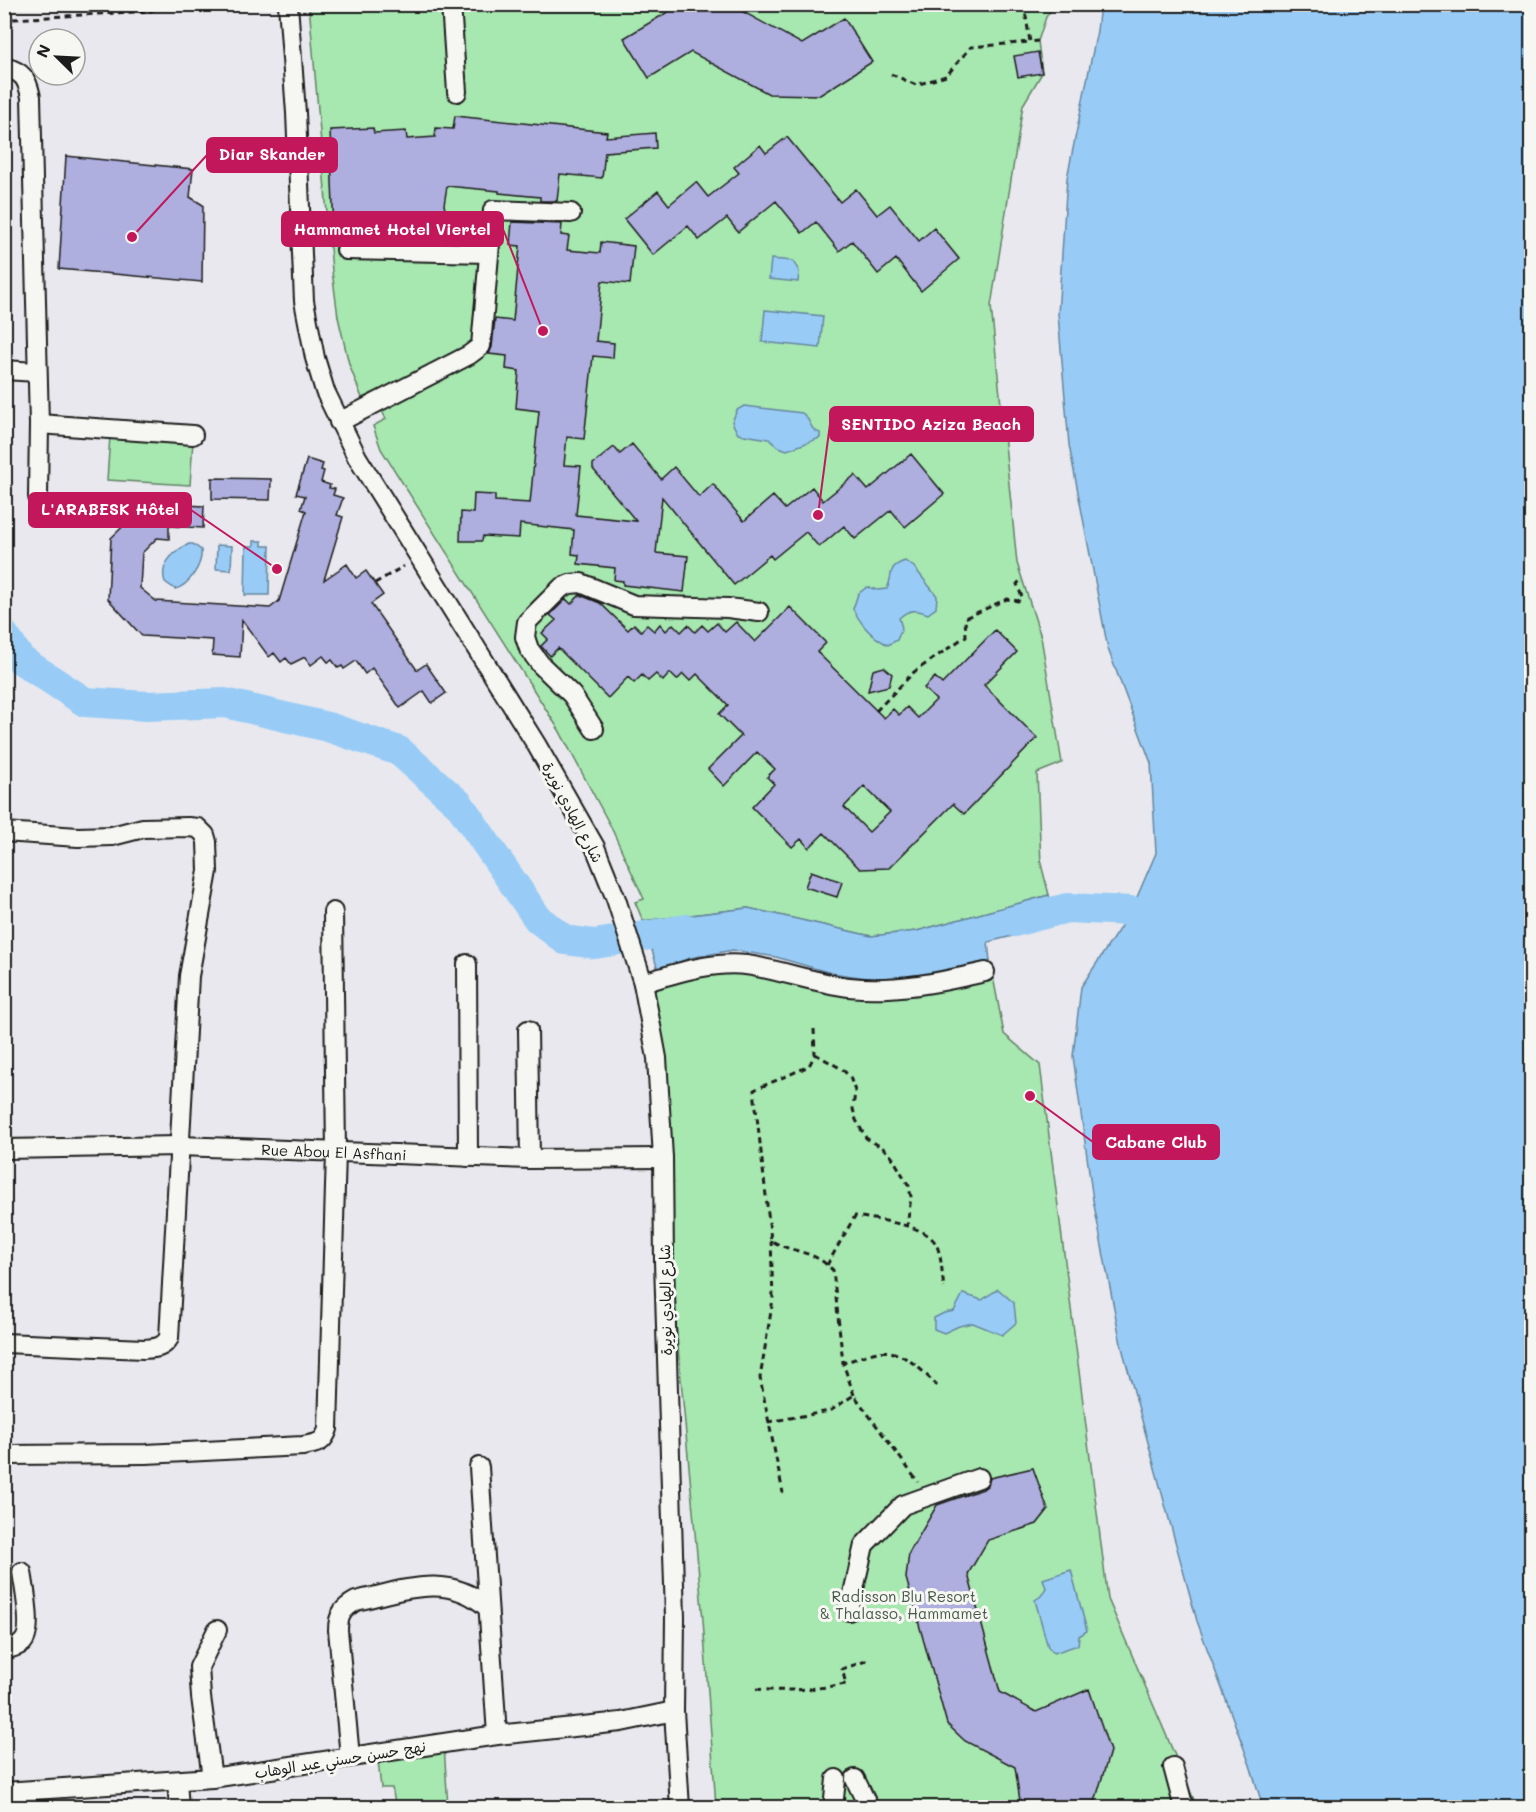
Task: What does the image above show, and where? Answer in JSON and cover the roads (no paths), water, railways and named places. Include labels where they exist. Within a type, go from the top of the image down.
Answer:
[{"type":"street","name":"شارع الهادي نويرة","points":[[288,4],[296,113],[304,301],[315,358],[326,391],[357,457],[546,762],[595,847],[616,899],[642,977],[657,1058],[663,1158],[675,1617],[674,1711],[680,1808]]},
{"type":"street","points":[[451,4],[457,92]]},
{"type":"street","points":[[4,67],[19,72],[28,82],[31,97],[39,424],[38,497]]},
{"type":"street","points":[[339,422],[469,356],[481,346],[493,210],[571,213]]},
{"type":"street","points":[[346,250],[489,254]]},
{"type":"street","points":[[4,370],[37,372]]},
{"type":"street","points":[[39,424],[194,435]]},
{"type":"street","points":[[594,729],[572,695],[529,650],[525,637],[527,622],[561,588],[581,583],[634,605],[728,608],[759,612]]},
{"type":"street","points":[[4,832],[78,837],[112,836],[143,828],[188,827],[198,828],[205,835],[209,852],[208,871],[189,976],[171,1328],[166,1344],[158,1348],[144,1349],[4,1343]]},
{"type":"street","points":[[4,1455],[146,1454],[303,1446],[321,1442],[325,1438],[328,1418],[336,1152],[333,912]]},
{"type":"street","points":[[467,964],[468,1157]]},
{"type":"street","points":[[642,977],[720,965],[744,965],[847,987],[865,988],[914,986],[985,972]]},
{"type":"street","points":[[528,1030],[530,1159]]},
{"type":"street","name":"Rue Abou El Asfhani","points":[[4,1149],[179,1146],[530,1159],[663,1158]]},
{"type":"street","points":[[479,1467],[497,1735]]},
{"type":"street","points":[[849,1611],[864,1545],[903,1505],[979,1478]]},
{"type":"street","points":[[4,1650],[21,1644],[26,1638],[28,1627],[22,1572]]},
{"type":"street","points":[[350,1756],[338,1630],[338,1621],[348,1605],[356,1601],[434,1586],[463,1591],[487,1607]]},
{"type":"street","points":[[212,1778],[199,1667],[217,1630]]},
{"type":"street","name":"نهج حسن حسني عبد الوهاب","points":[[4,1792],[212,1778],[497,1735],[621,1722],[674,1711]]},
{"type":"street","points":[[1173,1767],[1184,1808]]},
{"type":"street","points":[[833,1808],[845,1779],[869,1808]]},
{"type":"street","points":[[177,1781],[179,1808]]},
{"type":"water","points":[[1100,5],[1531,5],[1531,1807],[1263,1807],[1197,1621],[1121,1344],[1093,1200],[1073,1056],[1081,987],[1131,911],[1156,853],[1151,763],[1108,649],[1069,445],[1058,314],[1067,178],[1097,31]]},
{"type":"water","points":[[771,259],[793,261],[799,271],[798,282],[769,279]]},
{"type":"water","points":[[765,310],[823,316],[820,348],[762,342]]},
{"type":"water","points":[[744,406],[802,413],[820,433],[820,438],[787,450],[769,439],[738,434],[732,422],[737,410]]},
{"type":"water","points":[[254,541],[262,541],[262,546],[270,546],[269,595],[245,595],[246,546],[254,546]]},
{"type":"water","points":[[189,544],[201,550],[200,562],[190,579],[175,589],[165,582],[164,569],[173,554]]},
{"type":"water","points":[[217,545],[232,546],[231,570],[216,569]]},
{"type":"water","points":[[905,561],[914,567],[937,596],[936,608],[928,614],[913,611],[899,618],[902,628],[897,640],[888,645],[868,630],[853,609],[858,594],[867,587],[878,590],[887,589],[893,569]]},
{"type":"water","points":[[1049,895],[1057,925],[988,942],[990,961],[918,975],[875,979],[831,973],[776,957],[733,950],[690,958],[658,970],[643,921],[748,908],[871,936],[917,931]]},
{"type":"water","points":[[998,1289],[1014,1303],[1016,1323],[1002,1335],[973,1323],[944,1333],[934,1329],[934,1318],[954,1311],[963,1294],[982,1300]]},
{"type":"water","points":[[1071,1570],[1087,1631],[1079,1636],[1078,1645],[1054,1653],[1048,1647],[1035,1600],[1046,1588],[1043,1579]]},
{"type":"waterway","points":[[4,635],[21,660],[85,702],[147,706],[225,703],[328,727],[399,751],[459,804],[538,919],[565,940],[595,944],[687,929]]},
{"type":"waterway","points":[[1014,922],[1067,908],[1131,911]]},
{"type":"place","name":"Diar Skander","points":[[132,237]]},
{"type":"place","name":"Hammamet Hotel Viertel","points":[[543,331]]},
{"type":"place","name":"SENTIDO Aziza Beach","points":[[818,515]]},
{"type":"place","name":"L'ARABESK Hôtel","points":[[277,569]]},
{"type":"place","name":"Cabane Club","points":[[1030,1096]]},
{"type":"park label","name":"Radisson Blu Resort & Thalasso, Hammamet","points":[[904,1604]]}]
